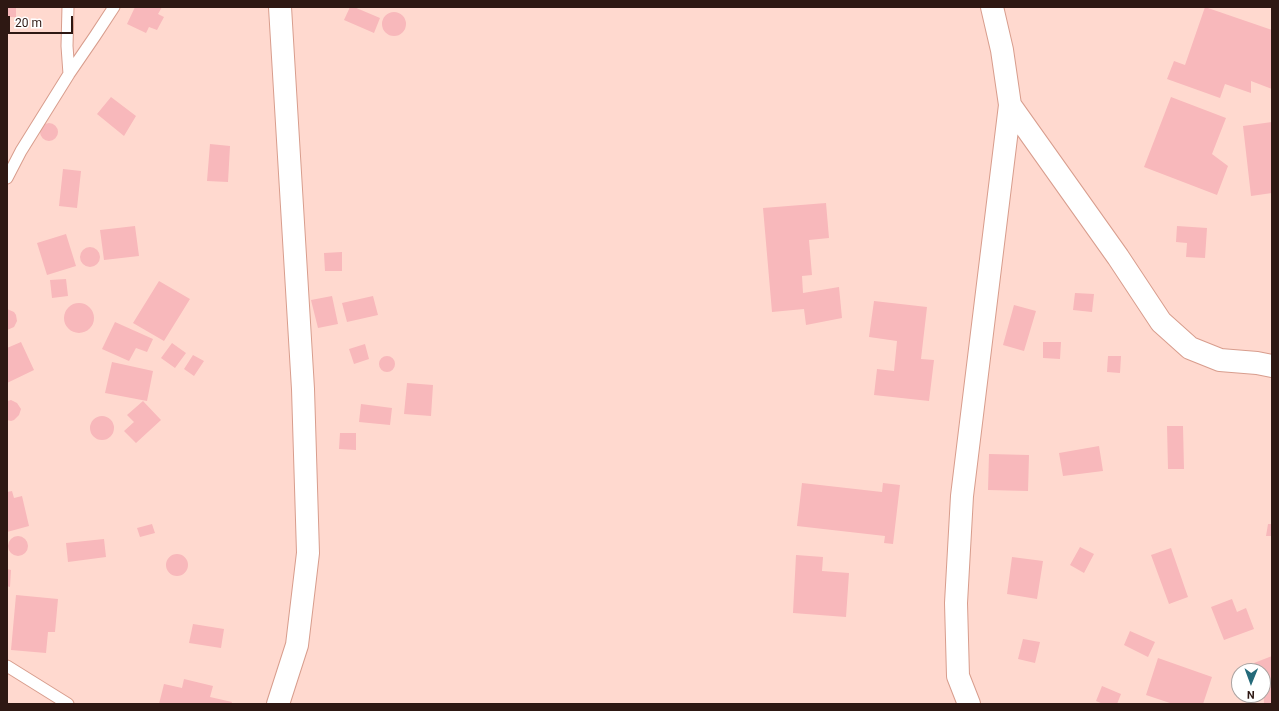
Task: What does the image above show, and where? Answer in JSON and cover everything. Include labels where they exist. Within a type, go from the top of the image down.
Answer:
[{"type":"street","points":[[278,704],[297,645],[308,553],[304,389],[280,7]]},
{"type":"street","points":[[952,704],[958,676],[956,603],[962,496],[1010,105],[1002,50],[992,7]]},
{"type":"street","points":[[1010,105],[1118,257],[1160,322],[1190,348],[1214,358],[1272,366]]},
{"type":"street","points":[[958,676],[969,704]]},
{"type":"lane","points":[[68,7],[68,74]]},
{"type":"lane","points":[[7,178],[21,151],[68,74],[114,7]]},
{"type":"lane","points":[[7,666],[68,704]]},
{"type":"building","points":[[7,7],[16,7],[16,17],[7,17]]},
{"type":"building","points":[[135,7],[162,7],[158,14],[164,17],[157,30],[149,27],[146,33],[127,24]]},
{"type":"building","points":[[350,7],[354,7],[380,18],[374,33],[344,20]]},
{"type":"building","points":[[1205,7],[1272,30],[1272,89],[1251,81],[1251,93],[1225,84],[1220,98],[1167,79],[1174,61],[1185,65]]},
{"type":"building","points":[[394,12],[402,16],[406,24],[402,32],[394,36],[386,32],[382,24],[386,16]]},
{"type":"building","points":[[111,97],[136,116],[124,136],[97,114]]},
{"type":"building","points":[[1171,97],[1226,118],[1212,154],[1228,166],[1217,195],[1144,167]]},
{"type":"building","points":[[1272,122],[1272,193],[1251,196],[1243,126]]},
{"type":"building","points":[[45,123],[53,123],[58,128],[56,139],[53,141],[45,141],[40,136],[40,128]]},
{"type":"building","points":[[210,144],[230,146],[228,182],[207,181]]},
{"type":"building","points":[[63,169],[81,171],[77,208],[59,206]]},
{"type":"building","points":[[826,203],[829,238],[809,240],[812,275],[802,276],[803,293],[839,287],[842,318],[806,325],[804,309],[772,312],[763,208]]},
{"type":"building","points":[[135,226],[139,256],[104,260],[100,230]]},
{"type":"building","points":[[1177,226],[1207,228],[1205,258],[1186,257],[1187,243],[1176,242]]},
{"type":"building","points":[[66,234],[76,266],[47,275],[37,243]]},
{"type":"building","points":[[90,247],[97,250],[100,257],[97,264],[90,267],[83,264],[80,257],[83,250]]},
{"type":"building","points":[[342,252],[342,271],[325,271],[324,253]]},
{"type":"building","points":[[66,279],[68,296],[52,298],[50,280]]},
{"type":"building","points":[[159,281],[190,299],[164,341],[133,323]]},
{"type":"building","points":[[1075,293],[1094,294],[1092,312],[1073,310]]},
{"type":"building","points":[[332,296],[338,324],[318,328],[311,300]]},
{"type":"building","points":[[373,296],[378,315],[347,322],[342,303]]},
{"type":"building","points":[[874,301],[927,307],[921,359],[934,360],[929,401],[874,395],[877,369],[894,371],[897,341],[869,337]]},
{"type":"building","points":[[79,303],[89,308],[94,318],[89,328],[79,333],[69,328],[64,318],[69,308]]},
{"type":"building","points":[[1014,305],[1036,311],[1024,351],[1003,345]]},
{"type":"building","points":[[7,309],[14,312],[17,321],[14,327],[7,330]]},
{"type":"building","points":[[115,322],[153,339],[147,352],[136,348],[129,361],[102,349]]},
{"type":"building","points":[[21,342],[34,370],[7,383],[7,348]]},
{"type":"building","points":[[1043,342],[1061,342],[1060,359],[1043,358]]},
{"type":"building","points":[[172,343],[186,353],[175,368],[161,358]]},
{"type":"building","points":[[365,344],[369,359],[354,364],[349,349]]},
{"type":"building","points":[[193,355],[204,361],[194,376],[184,369]]},
{"type":"building","points":[[387,356],[393,358],[395,364],[393,370],[387,372],[381,370],[379,364],[381,358]]},
{"type":"building","points":[[1108,356],[1121,356],[1120,373],[1107,372]]},
{"type":"building","points":[[112,362],[153,371],[147,401],[105,393]]},
{"type":"building","points":[[407,383],[433,385],[431,416],[404,414]]},
{"type":"building","points":[[11,400],[17,403],[21,409],[19,415],[11,421],[7,420],[7,401]]},
{"type":"building","points":[[143,401],[161,420],[136,443],[124,431],[134,422],[127,415]]},
{"type":"building","points":[[361,404],[392,408],[390,425],[359,422]]},
{"type":"building","points":[[102,416],[110,420],[114,428],[110,436],[102,440],[94,436],[90,428],[94,420]]},
{"type":"building","points":[[1167,426],[1183,426],[1184,469],[1168,469]]},
{"type":"building","points":[[340,433],[356,433],[356,450],[339,449]]},
{"type":"building","points":[[1099,446],[1103,471],[1063,476],[1059,453]]},
{"type":"building","points":[[989,454],[1029,455],[1028,491],[988,490]]},
{"type":"building","points":[[802,483],[882,492],[883,483],[900,485],[893,544],[884,543],[885,536],[797,526]]},
{"type":"building","points":[[12,491],[14,498],[22,496],[29,526],[7,532],[7,492]]},
{"type":"building","points":[[152,524],[155,533],[140,537],[137,528]]},
{"type":"building","points":[[1268,524],[1272,524],[1272,536],[1266,536]]},
{"type":"building","points":[[18,536],[25,539],[28,546],[25,553],[18,556],[11,553],[8,546],[11,539]]},
{"type":"building","points":[[104,539],[106,557],[68,562],[66,543]]},
{"type":"building","points":[[1080,547],[1094,554],[1084,573],[1070,565]]},
{"type":"building","points":[[1171,548],[1188,597],[1169,604],[1151,555]]},
{"type":"building","points":[[177,554],[185,557],[188,565],[185,573],[177,576],[169,573],[166,565],[169,557]]},
{"type":"building","points":[[796,555],[823,557],[822,571],[849,573],[846,617],[793,613]]},
{"type":"building","points":[[1012,557],[1043,561],[1037,599],[1007,594]]},
{"type":"building","points":[[7,569],[11,570],[10,587],[7,586]]},
{"type":"building","points":[[16,595],[58,599],[55,632],[48,632],[46,653],[11,650]]},
{"type":"building","points":[[1232,599],[1237,612],[1246,608],[1254,629],[1224,640],[1211,607]]},
{"type":"building","points":[[193,624],[224,629],[221,648],[189,643]]},
{"type":"building","points":[[1130,631],[1155,642],[1148,657],[1124,645]]},
{"type":"building","points":[[1023,639],[1040,642],[1035,663],[1018,659]]},
{"type":"building","points":[[1272,656],[1272,704],[1264,703],[1271,703],[1271,663],[1254,663]]},
{"type":"building","points":[[1158,658],[1212,677],[1203,704],[1173,704],[1146,695]]},
{"type":"building","points":[[184,679],[213,686],[210,697],[232,702],[231,704],[159,704],[164,684],[182,688]]},
{"type":"building","points":[[1102,686],[1121,694],[1117,704],[1103,704],[1096,701]]}]
